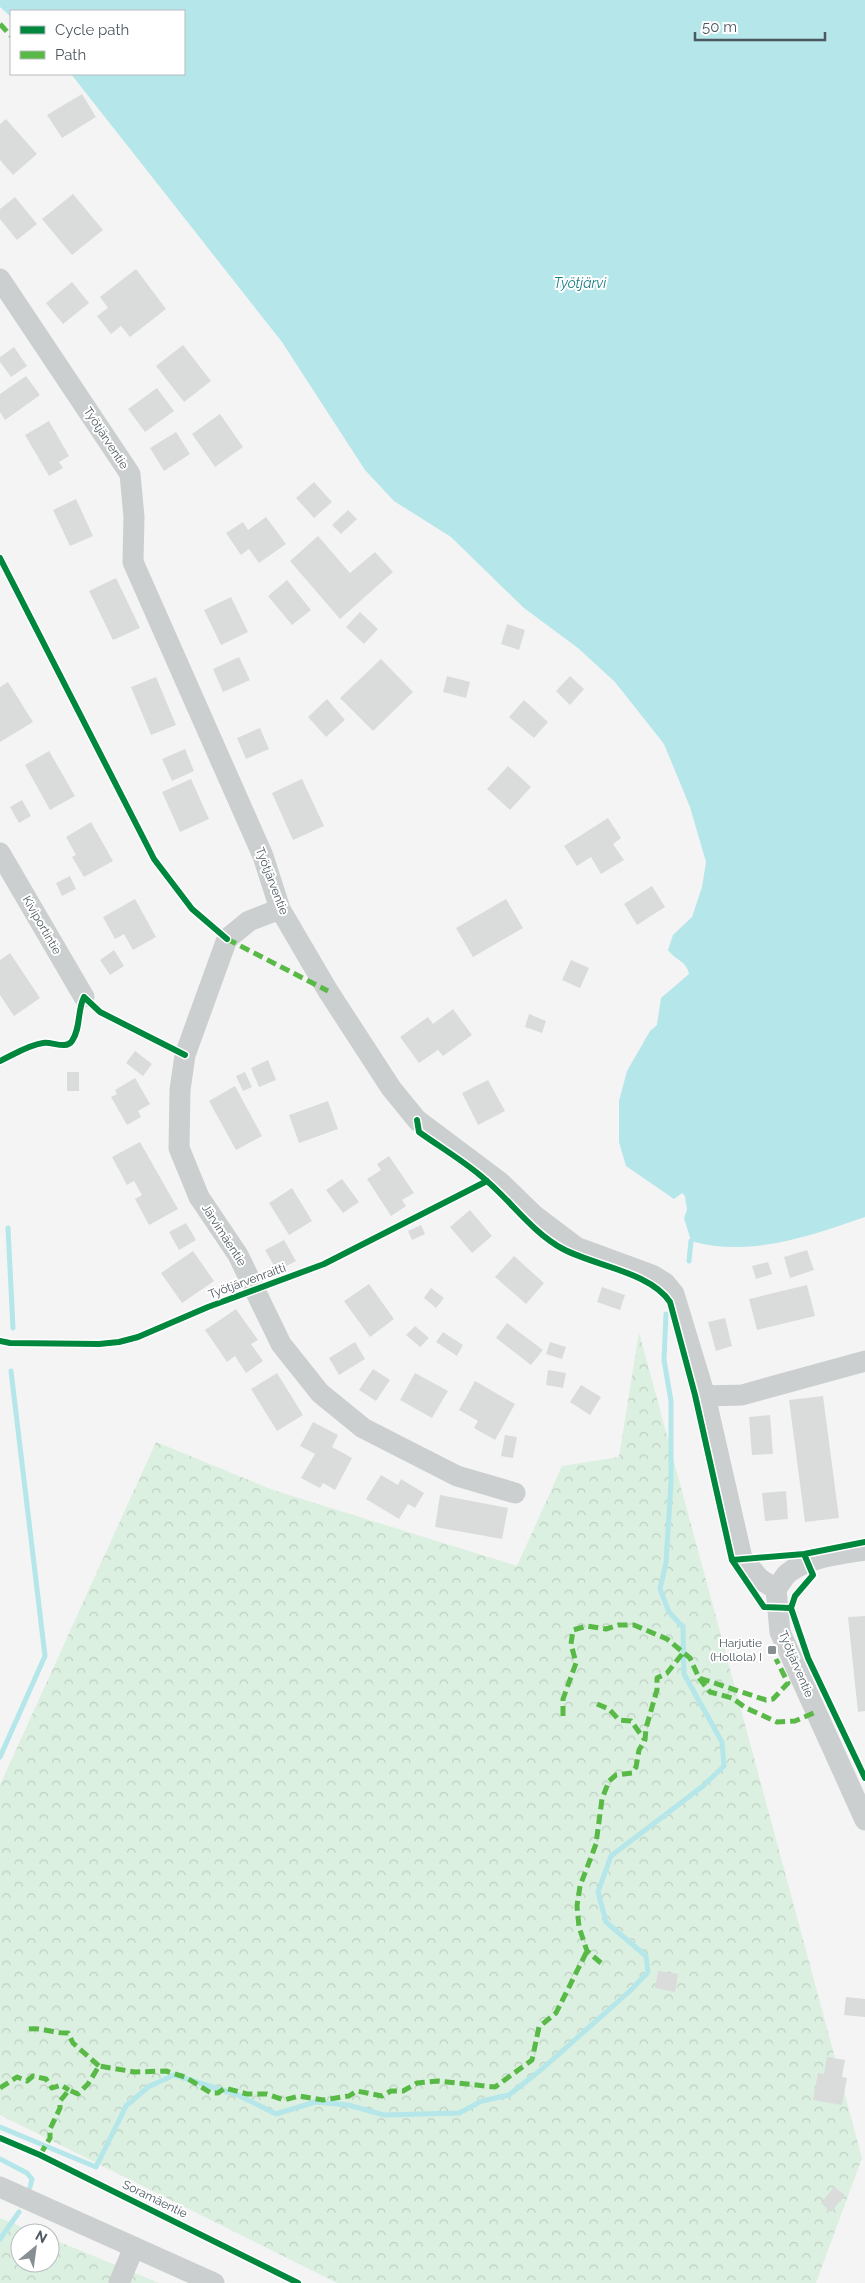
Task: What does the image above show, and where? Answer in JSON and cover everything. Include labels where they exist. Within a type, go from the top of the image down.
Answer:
[{"type":"street","name":"Työtjärventie","points":[[0,279],[130,474],[134,517],[133,562],[263,856],[280,908],[333,999],[391,1088],[417,1120],[501,1183],[535,1216],[576,1247],[652,1275],[665,1283],[674,1294],[705,1396],[742,1558],[760,1579],[776,1590],[780,1632],[865,1820]]},
{"type":"street","name":"Kiviportintie","points":[[0,854],[84,997]]},
{"type":"street","name":"Järvimäentie","points":[[280,908],[249,921],[227,939],[185,1055],[180,1090],[179,1148],[199,1197],[238,1255],[281,1344],[320,1393],[363,1428],[457,1476],[515,1493]]},
{"type":"street","points":[[705,1396],[742,1395],[865,1361]]},
{"type":"street","points":[[776,1590],[788,1574],[807,1563],[833,1555],[865,1550]]},
{"type":"street","points":[[0,2186],[214,2283]]},
{"type":"street","points":[[118,2283],[134,2247]]},
{"type":"green space","points":[[639,1332],[862,2158],[816,2283],[337,2283],[0,2115],[0,1785],[156,1442],[273,1490],[517,1566],[562,1466],[619,1457]]},
{"type":"green space","points":[[0,2218],[12,2223],[10,2223],[10,2273],[60,2273],[60,2242],[159,2283],[0,2283]]},
{"type":"water","name":"Työtjärvi","points":[[0,0],[865,0],[865,1217],[823,1231],[779,1242],[757,1246],[713,1246],[691,1241],[684,1218],[687,1210],[685,1196],[682,1193],[674,1199],[626,1166],[619,1142],[619,1101],[627,1071],[650,1031],[657,1025],[661,998],[689,974],[686,966],[668,950],[673,935],[692,917],[702,887],[706,862],[690,807],[664,744],[615,682],[578,648],[524,608],[451,537],[394,501],[365,470],[282,342],[72,75],[185,75],[185,10],[10,10],[10,16],[0,7]]},
{"type":"building","points":[[82,94],[96,117],[62,138],[47,115]]},
{"type":"building","points":[[6,119],[37,154],[13,175],[0,160],[0,124]]},
{"type":"building","points":[[73,194],[103,230],[72,255],[42,219]]},
{"type":"building","points":[[15,197],[37,224],[17,240],[0,219],[0,209]]},
{"type":"building","points":[[136,269],[166,309],[130,337],[121,326],[111,334],[97,316],[108,308],[100,297]]},
{"type":"building","points":[[72,282],[89,303],[63,324],[46,303]]},
{"type":"building","points":[[183,345],[211,381],[184,402],[156,366]]},
{"type":"building","points":[[14,347],[27,366],[11,377],[0,362],[0,357]]},
{"type":"building","points":[[26,376],[40,395],[5,420],[0,412],[0,394]]},
{"type":"building","points":[[157,388],[174,411],[145,432],[128,409]]},
{"type":"building","points":[[220,414],[243,447],[215,467],[192,434]]},
{"type":"building","points":[[49,421],[69,456],[59,462],[63,468],[49,476],[25,435]]},
{"type":"building","points":[[176,432],[190,454],[164,471],[150,448]]},
{"type":"building","points":[[314,482],[332,502],[314,518],[296,498]]},
{"type":"building","points":[[76,499],[93,536],[70,546],[53,510]]},
{"type":"building","points":[[348,510],[357,519],[341,534],[332,525]]},
{"type":"building","points":[[266,517],[286,544],[259,563],[249,549],[241,555],[226,533],[243,522],[248,530]]},
{"type":"building","points":[[318,536],[350,573],[375,552],[393,572],[340,619],[290,561]]},
{"type":"building","points":[[116,578],[140,628],[113,640],[89,591]]},
{"type":"building","points":[[287,580],[311,610],[292,625],[268,596]]},
{"type":"building","points":[[231,597],[248,632],[221,645],[204,610]]},
{"type":"building","points":[[360,612],[378,629],[364,644],[346,627]]},
{"type":"building","points":[[507,624],[525,630],[519,650],[501,644]]},
{"type":"building","points":[[239,657],[250,680],[223,692],[213,669]]},
{"type":"building","points":[[381,659],[413,692],[373,731],[340,698]]},
{"type":"building","points":[[447,676],[470,682],[466,698],[443,692]]},
{"type":"building","points":[[570,676],[584,689],[570,705],[556,691]]},
{"type":"building","points":[[156,677],[176,725],[151,735],[131,687]]},
{"type":"building","points":[[8,682],[33,722],[0,742],[0,687]]},
{"type":"building","points":[[327,699],[345,720],[326,737],[308,717]]},
{"type":"building","points":[[524,700],[548,722],[534,738],[509,717]]},
{"type":"building","points":[[260,728],[269,749],[246,759],[237,738]]},
{"type":"building","points":[[185,749],[194,771],[172,781],[162,759]]},
{"type":"building","points":[[49,751],[75,796],[50,810],[25,765]]},
{"type":"building","points":[[508,766],[531,787],[510,810],[487,789]]},
{"type":"building","points":[[191,779],[209,819],[180,832],[162,792]]},
{"type":"building","points":[[302,779],[324,826],[293,840],[272,793]]},
{"type":"building","points":[[22,800],[31,816],[19,823],[10,807]]},
{"type":"building","points":[[608,818],[621,838],[613,844],[624,860],[601,874],[591,857],[577,866],[564,846]]},
{"type":"building","points":[[91,822],[113,861],[84,877],[72,857],[76,855],[66,837]]},
{"type":"building","points":[[70,876],[76,889],[62,896],[56,883]]},
{"type":"building","points":[[652,886],[665,907],[637,925],[624,904]]},
{"type":"building","points":[[135,899],[156,937],[133,950],[124,934],[115,939],[103,917]]},
{"type":"building","points":[[506,899],[523,928],[473,957],[456,928]]},
{"type":"building","points":[[114,950],[124,966],[110,975],[100,960]]},
{"type":"building","points":[[10,953],[40,998],[14,1016],[0,995],[0,960]]},
{"type":"building","points":[[571,960],[589,968],[580,988],[562,980]]},
{"type":"building","points":[[453,1009],[472,1035],[443,1056],[438,1050],[419,1063],[400,1037],[428,1017],[433,1024]]},
{"type":"building","points":[[529,1014],[546,1021],[542,1033],[525,1027]]},
{"type":"building","points":[[135,1051],[152,1064],[143,1076],[126,1063]]},
{"type":"building","points":[[268,1060],[276,1080],[259,1087],[251,1068]]},
{"type":"building","points":[[67,1072],[79,1072],[79,1091],[67,1091]]},
{"type":"building","points":[[245,1072],[252,1087],[243,1091],[236,1076]]},
{"type":"building","points":[[135,1078],[150,1104],[138,1111],[141,1117],[127,1125],[111,1097],[117,1094],[115,1090]]},
{"type":"building","points":[[488,1080],[505,1111],[478,1125],[462,1093]]},
{"type":"building","points":[[235,1086],[262,1136],[236,1150],[209,1101]]},
{"type":"building","points":[[328,1101],[338,1129],[299,1143],[289,1115]]},
{"type":"building","points":[[140,1142],[178,1209],[149,1225],[135,1199],[142,1195],[134,1181],[127,1185],[112,1157]]},
{"type":"building","points":[[389,1156],[414,1193],[402,1200],[406,1206],[391,1216],[367,1179],[381,1170],[377,1164]]},
{"type":"building","points":[[342,1179],[359,1202],[343,1213],[326,1190]]},
{"type":"building","points":[[292,1188],[312,1221],[289,1235],[269,1203]]},
{"type":"building","points":[[470,1210],[492,1236],[472,1253],[450,1227]]},
{"type":"building","points":[[186,1223],[196,1240],[179,1250],[169,1232]]},
{"type":"building","points":[[421,1225],[425,1234],[412,1240],[408,1231]]},
{"type":"building","points":[[284,1240],[296,1261],[277,1271],[265,1250]]},
{"type":"building","points":[[807,1250],[814,1270],[790,1278],[784,1257]]},
{"type":"building","points":[[193,1251],[214,1281],[182,1303],[161,1273]]},
{"type":"building","points":[[514,1256],[544,1283],[526,1304],[495,1277]]},
{"type":"building","points":[[768,1262],[772,1274],[756,1279],[752,1266]]},
{"type":"building","points":[[369,1284],[394,1319],[370,1337],[344,1301]]},
{"type":"building","points":[[807,1285],[815,1316],[757,1330],[749,1299]]},
{"type":"building","points":[[602,1287],[625,1295],[620,1310],[597,1302]]},
{"type":"building","points":[[431,1288],[444,1298],[436,1308],[424,1298]]},
{"type":"building","points":[[236,1309],[258,1340],[251,1344],[263,1361],[246,1373],[235,1356],[227,1362],[205,1330]]},
{"type":"building","points":[[725,1318],[732,1346],[716,1351],[708,1322]]},
{"type":"building","points":[[507,1323],[543,1350],[531,1365],[496,1338]]},
{"type":"building","points":[[415,1326],[429,1338],[420,1347],[406,1335]]},
{"type":"building","points":[[443,1332],[463,1345],[457,1356],[436,1342]]},
{"type":"building","points":[[355,1342],[365,1359],[339,1375],[329,1358]]},
{"type":"building","points":[[550,1342],[566,1347],[562,1359],[546,1354]]},
{"type":"building","points":[[373,1369],[390,1380],[376,1401],[359,1390]]},
{"type":"building","points":[[548,1370],[566,1373],[563,1388],[546,1385]]},
{"type":"building","points":[[277,1373],[303,1415],[277,1431],[251,1389]]},
{"type":"building","points":[[415,1373],[448,1391],[432,1418],[400,1400]]},
{"type":"building","points":[[475,1381],[515,1404],[495,1440],[474,1428],[478,1421],[459,1410]]},
{"type":"building","points":[[581,1385],[601,1397],[590,1415],[570,1402]]},
{"type":"building","points":[[823,1396],[839,1518],[805,1522],[789,1400]]},
{"type":"building","points":[[770,1415],[773,1454],[752,1455],[749,1417]]},
{"type":"building","points":[[313,1422],[338,1435],[332,1447],[352,1458],[335,1490],[323,1483],[320,1488],[301,1478],[315,1454],[300,1446]]},
{"type":"building","points":[[505,1435],[517,1437],[513,1458],[501,1456]]},
{"type":"building","points":[[381,1475],[398,1485],[401,1479],[424,1493],[415,1508],[408,1504],[399,1519],[366,1499]]},
{"type":"building","points":[[786,1491],[788,1519],[765,1521],[762,1493]]},
{"type":"building","points":[[440,1495],[508,1508],[502,1539],[435,1527]]},
{"type":"building","points":[[865,1616],[865,1711],[858,1712],[848,1617]]},
{"type":"building","points":[[658,1971],[678,1974],[675,1992],[655,1988]]},
{"type":"building","points":[[846,1997],[865,1999],[865,2017],[844,2015]]},
{"type":"building","points":[[827,2057],[845,2060],[842,2077],[847,2078],[842,2105],[813,2100],[818,2073],[824,2074]]},
{"type":"building","points":[[834,2187],[845,2195],[831,2212],[821,2203]]},
{"type":"waterway","points":[[8,1228],[13,1328]]},
{"type":"waterway","points":[[689,1261],[691,1241]]},
{"type":"waterway","points":[[0,2127],[96,2167],[126,2106],[148,2087],[174,2075],[238,2095],[276,2114],[315,2102],[348,2105],[384,2115],[459,2113],[482,2101],[509,2095],[542,2069],[631,1990],[648,1972],[646,1956],[606,1922],[598,1892],[611,1856],[703,1786],[724,1766],[722,1742],[684,1674],[683,1627],[669,1612],[660,1589],[666,1563],[671,1482],[671,1401],[664,1360],[666,1314]]},
{"type":"waterway","points":[[0,1757],[45,1656],[11,1371]]},
{"type":"waterway","points":[[0,2159],[27,2173],[32,2179],[30,2187]]},
{"type":"waterway","points":[[0,2239],[19,2212]]},
{"type":"marked path","points":[[0,24],[10,35]]},
{"type":"marked path","points":[[227,939],[328,991]]},
{"type":"marked path","points":[[563,1716],[563,1699],[576,1663],[571,1644],[573,1630],[587,1626],[606,1629],[619,1625],[634,1625],[667,1639],[690,1658],[699,1678],[766,1700],[773,1699],[788,1683],[776,1659]]},
{"type":"marked path","points":[[601,1963],[587,1951],[579,1927],[577,1906],[580,1886],[596,1844],[602,1799],[609,1781],[616,1775],[632,1773],[636,1767],[639,1750],[645,1740],[646,1728],[657,1690],[657,1678],[667,1673],[683,1653]]},
{"type":"marked path","points":[[699,1678],[710,1692],[732,1698],[746,1708],[777,1722],[795,1721],[816,1712]]},
{"type":"marked path","points":[[597,1704],[609,1709],[619,1720],[631,1721],[645,1740]]},
{"type":"marked path","points":[[40,2155],[50,2138],[50,2129],[60,2108],[60,2101],[69,2090],[78,2094],[88,2084],[99,2066],[135,2072],[166,2071],[185,2077],[211,2093],[218,2093],[225,2088],[247,2094],[267,2094],[284,2100],[299,2096],[323,2100],[349,2096],[357,2091],[382,2096],[391,2091],[403,2091],[417,2083],[438,2081],[495,2087],[532,2060],[539,2027],[556,2013],[587,1951]]},
{"type":"marked path","points":[[29,2029],[68,2033],[73,2043],[99,2066]]},
{"type":"marked path","points":[[0,2088],[17,2077],[27,2081],[33,2076],[46,2079],[52,2088],[61,2085],[69,2090]]},
{"type":"cycle path","points":[[0,558],[154,859],[192,909],[227,939]]},
{"type":"cycle path","points":[[0,1061],[37,1044],[69,1044],[77,1031],[80,1008],[84,997],[100,1012],[185,1055]]},
{"type":"cycle path","points":[[417,1120],[419,1132],[481,1176],[551,1242],[576,1255],[649,1283],[670,1302],[695,1395],[732,1560],[764,1607],[791,1608]]},
{"type":"cycle path","name":"Työtjärvenraitti","points":[[0,1341],[10,1343],[99,1344],[119,1342],[138,1337],[208,1307],[324,1264],[487,1181]]},
{"type":"cycle path","points":[[732,1560],[804,1554],[865,1542]]},
{"type":"cycle path","points":[[804,1554],[813,1575],[795,1596],[791,1608],[808,1658],[865,1778]]},
{"type":"cycle path","name":"Soramäentie","points":[[0,2138],[40,2155],[298,2283]]},
{"type":"place","name":"Harjutie (Hollola) I","points":[[772,1650]]}]
